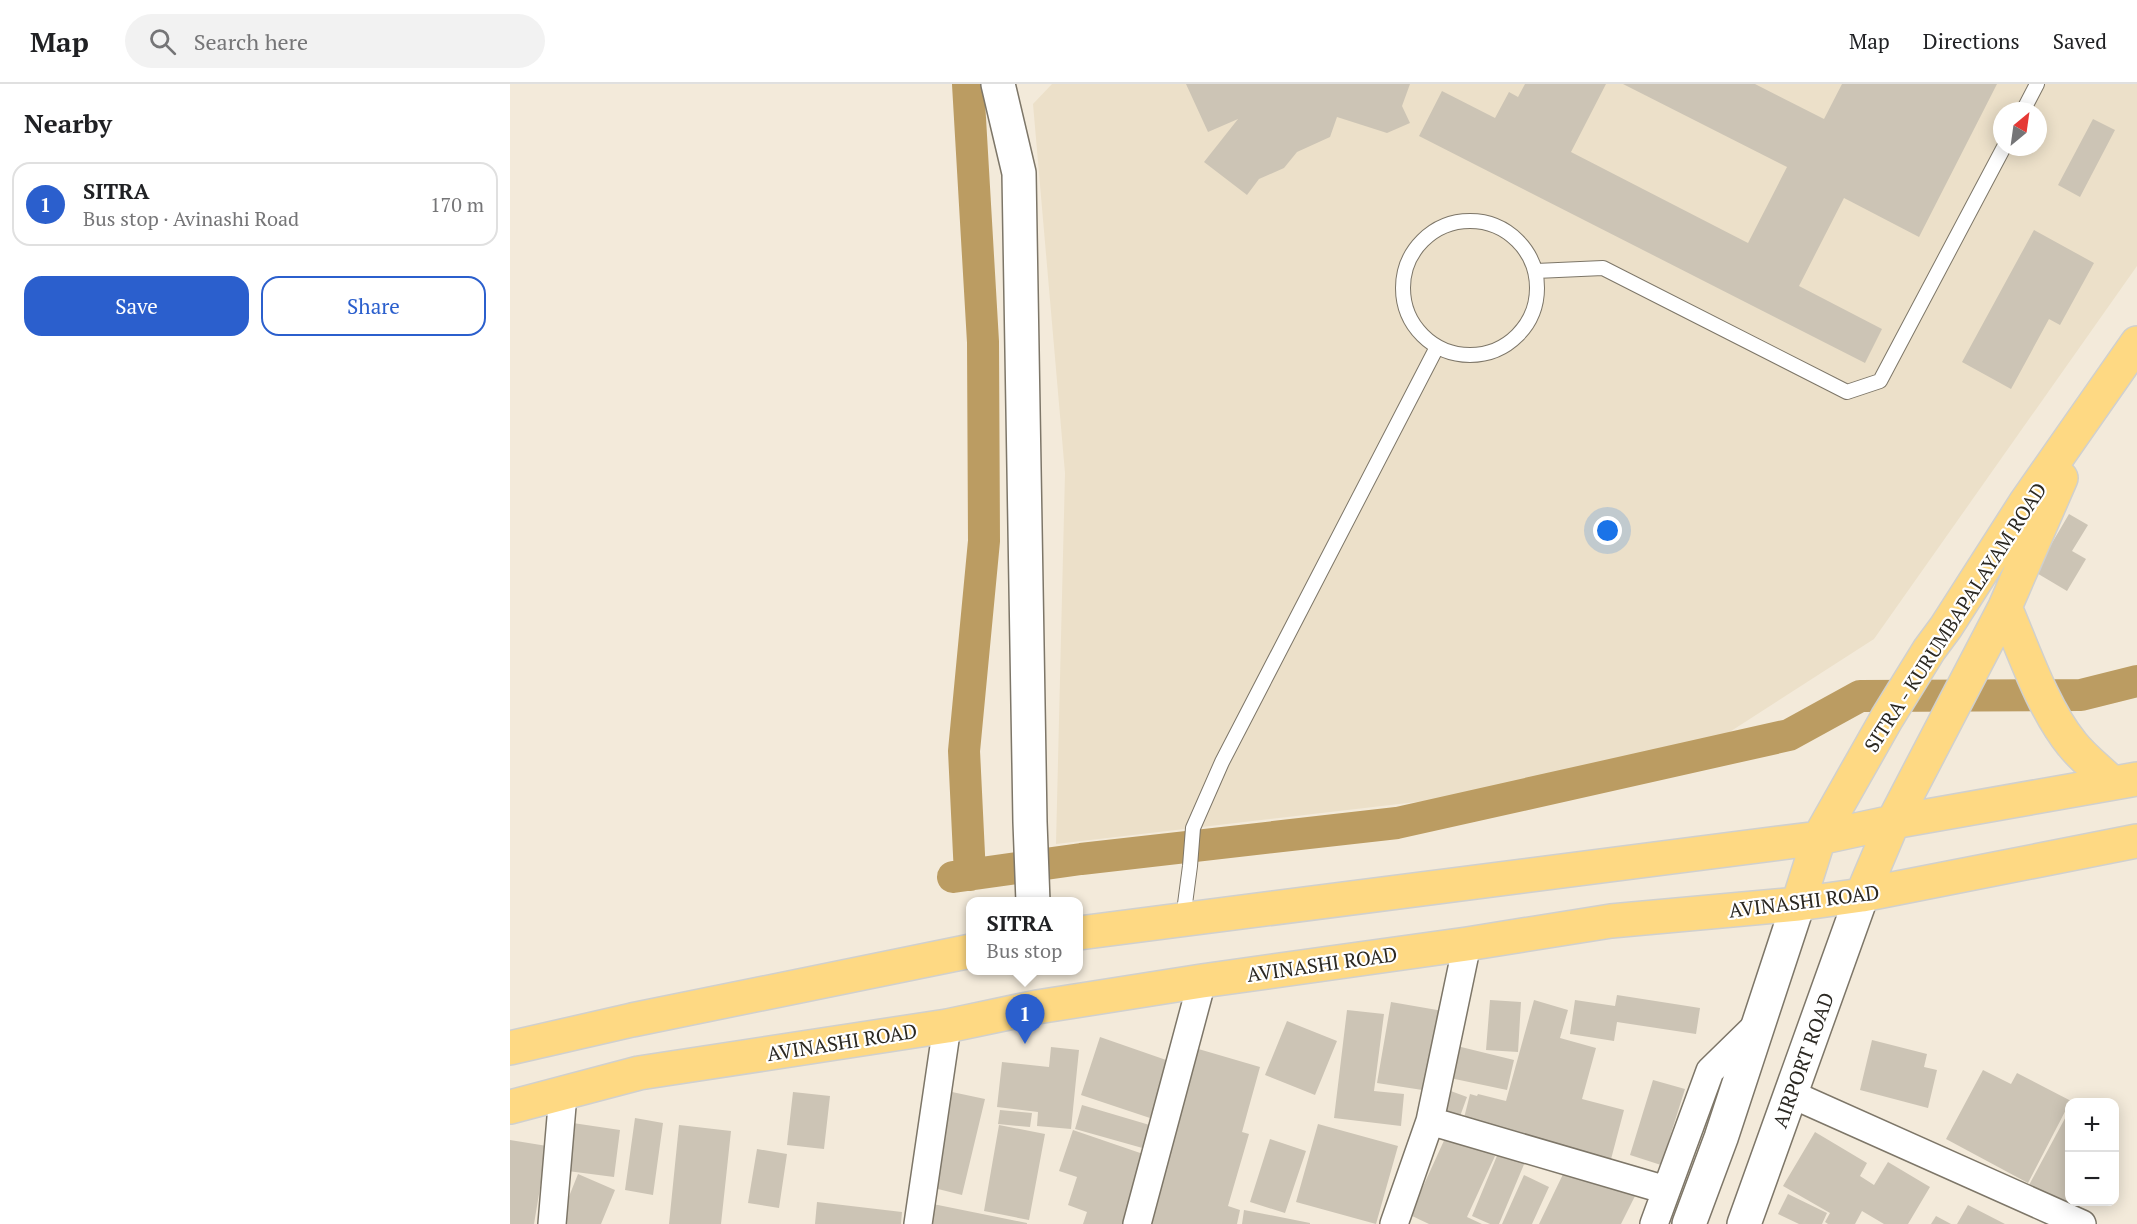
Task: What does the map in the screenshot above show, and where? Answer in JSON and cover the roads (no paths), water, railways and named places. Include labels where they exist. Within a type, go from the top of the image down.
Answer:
[{"type":"main road","name":"SITRA - KURUMBAPALAYAM ROAD","points":[[1798,904],[1819,838],[1887,718],[2026,502],[2137,343]]},
{"type":"main road","name":"SITRA - KURUMBAPALAYAM ROAD","points":[[1862,895],[1893,822],[1999,619],[2061,477],[2137,372]]},
{"type":"main road","points":[[1999,619],[2072,745],[2124,781]]},
{"type":"main road","points":[[1083,932],[1819,838],[1893,822],[2124,781]]},
{"type":"main road","name":"AVINASHI ROAD","points":[[510,1107],[639,1073],[947,1026],[1037,1007],[1611,921],[1798,904],[1862,895],[2137,841]]},
{"type":"main road","points":[[510,1048],[632,1020],[966,952]]},
{"type":"street","points":[[998,84],[1019,173],[1033,894]]},
{"type":"street","name":"AIRPORT ROAD","points":[[1744,1224],[1862,895]]},
{"type":"street","points":[[1689,1224],[1721,1138],[1798,904]]},
{"type":"street","points":[[1394,1224],[1430,1121],[1467,944]]},
{"type":"street","points":[[1137,1224],[1202,981]]},
{"type":"street","points":[[1654,1224],[1710,1071],[1758,1024]]},
{"type":"street","points":[[918,1224],[947,1026]]},
{"type":"street","points":[[552,1224],[563,1094]]},
{"type":"street","points":[[1791,1094],[2082,1224]]},
{"type":"street","points":[[1430,1121],[1666,1190]]},
{"type":"lane","points":[[2028,102],[2037,84]]},
{"type":"lane","points":[[1536,271],[1604,268],[1847,392],[1880,381],[1999,156]]},
{"type":"lane","points":[[1479,221],[1504,230],[1524,247],[1536,271],[1538,297],[1529,321],[1512,342],[1489,353],[1463,355],[1437,347],[1418,330],[1405,306],[1403,280],[1412,255],[1429,235],[1452,223],[1479,221]]},
{"type":"lane","points":[[1182,920],[1193,828],[1222,762],[1437,347]]},
{"type":"waterway","points":[[968,84],[983,342],[984,541],[964,751],[970,875]]},
{"type":"waterway","points":[[953,877],[1081,859],[1397,823],[1789,735],[1860,696],[2081,695],[2137,681]]},
{"type":"place","name":"SITRA","points":[[1025,1044]]}]
